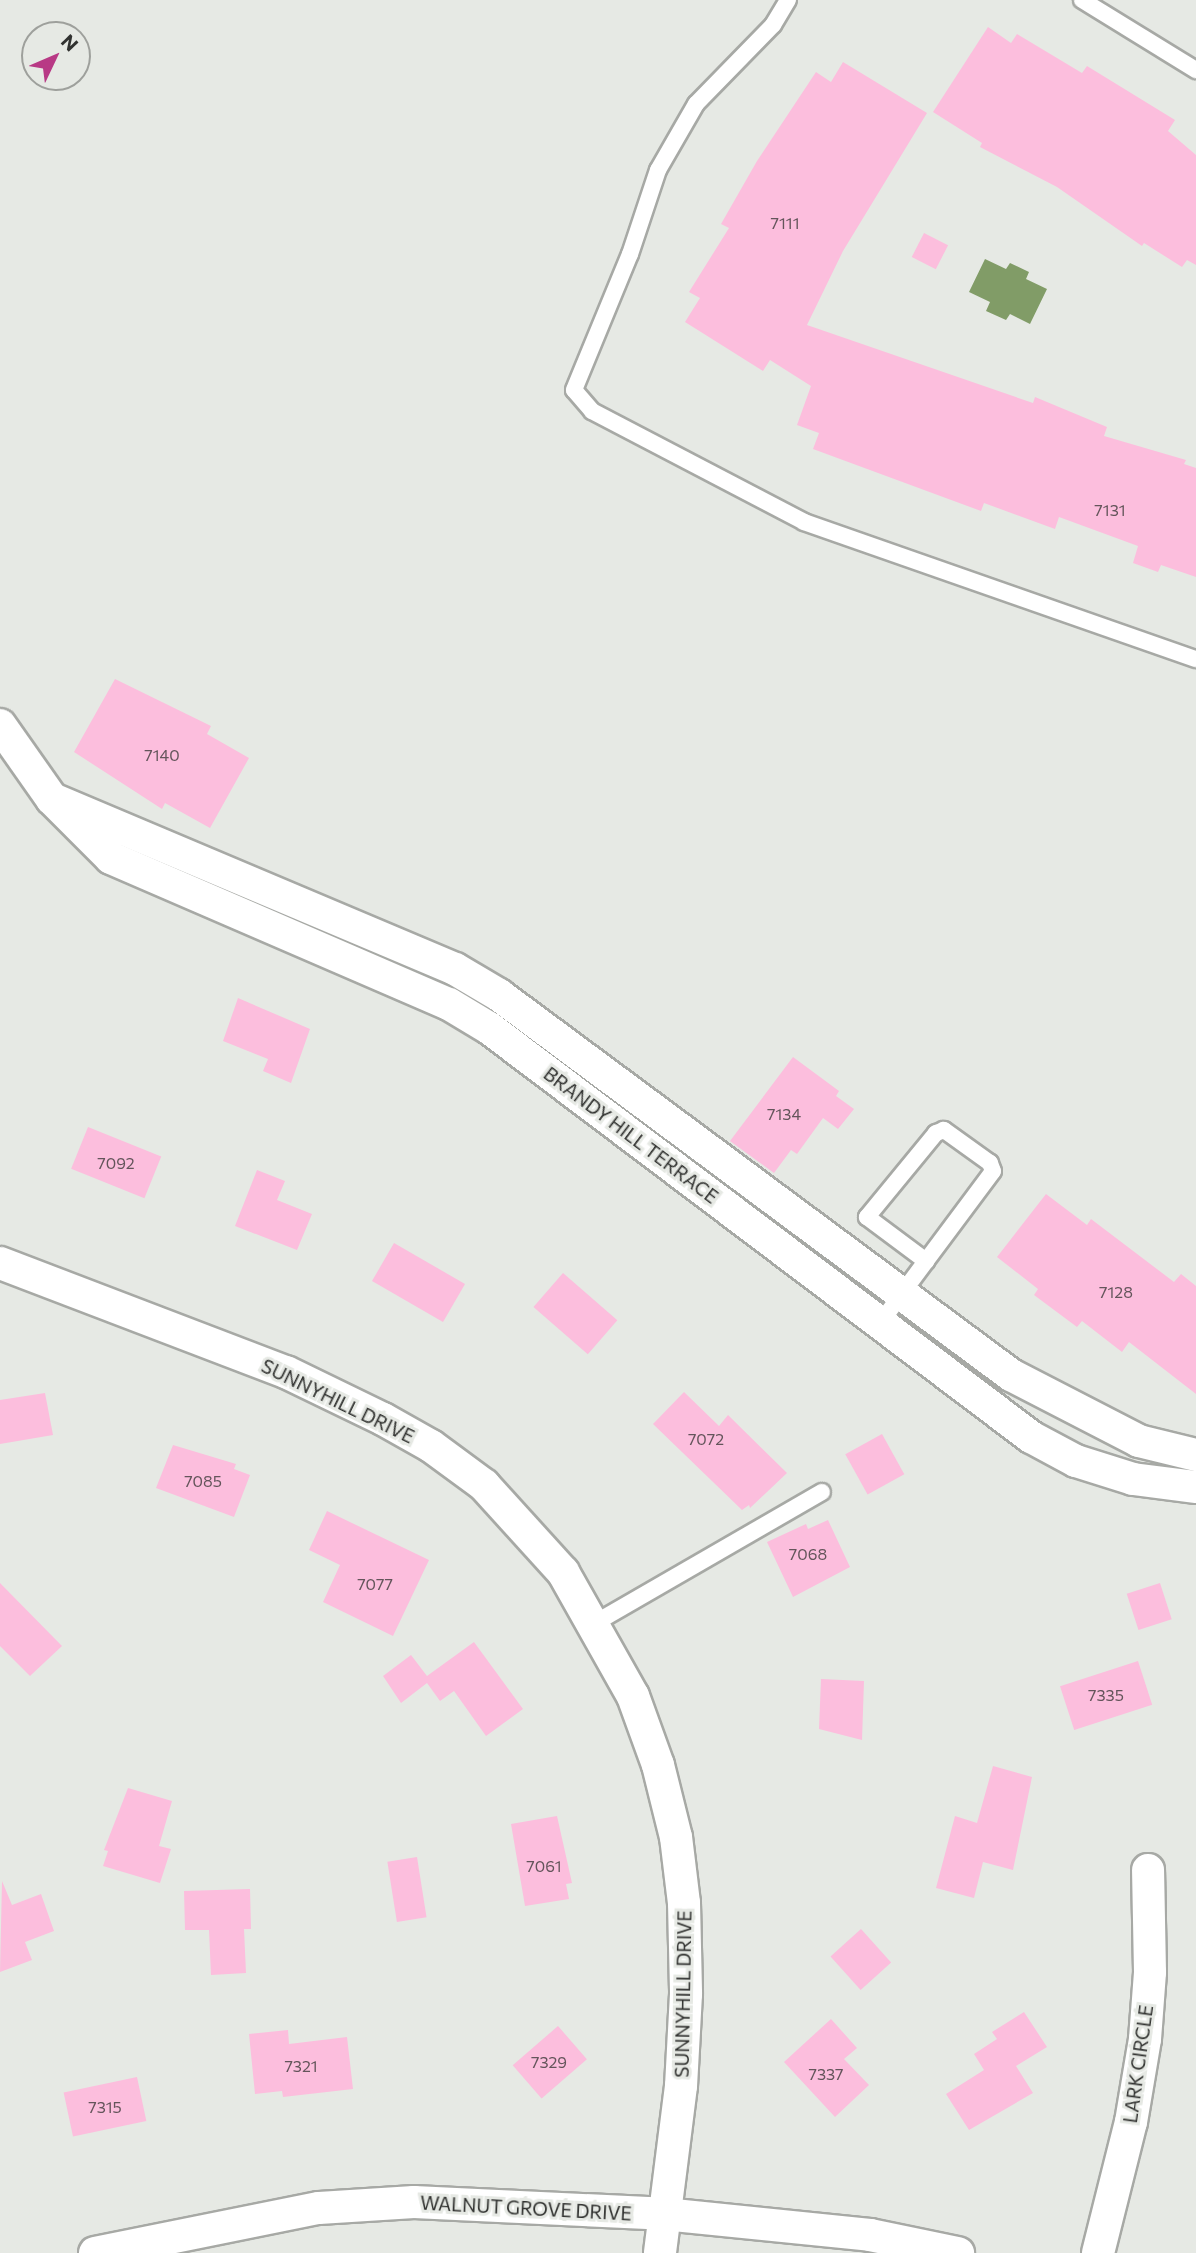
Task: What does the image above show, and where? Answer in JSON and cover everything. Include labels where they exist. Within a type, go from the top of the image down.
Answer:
[{"type":"street","name":"BRANDY HILL TERRACE","points":[[0,725],[52,799],[111,858],[449,1004],[489,1028],[1031,1437],[1076,1461],[1133,1479],[1196,1487]]},
{"type":"street","name":"BRANDY HILL TERRACE","points":[[52,799],[455,969],[488,988],[900,1296],[1011,1375],[1087,1417],[1139,1441],[1196,1455]]},
{"type":"street","name":"SUNNYHILL DRIVE","points":[[0,1263],[286,1373],[431,1446],[484,1485],[530,1531],[563,1572],[595,1623],[633,1696],[658,1765],[676,1837],[684,1903],[682,2073],[660,2253]]},
{"type":"street","name":"LARK CIRCLE","points":[[1098,2253],[1131,2122],[1145,2039],[1150,1972],[1148,1871]]},
{"type":"street","name":"WALNUT GROVE DRIVE","points":[[95,2253],[319,2208],[414,2202],[664,2214],[870,2235],[958,2253]]},
{"type":"lane","points":[[788,0],[773,25],[696,104],[658,170],[630,254],[574,390],[592,411],[804,522],[1196,659]]},
{"type":"lane","points":[[1082,0],[1196,70]]},
{"type":"lane","points":[[880,1323],[993,1171],[990,1163],[944,1130],[936,1133],[867,1217],[926,1261]]},
{"type":"lane","points":[[595,1623],[822,1492]]},
{"type":"shaded area","points":[[985,259],[1006,269],[1010,263],[1029,272],[1026,279],[1047,289],[1030,324],[1010,314],[1006,320],[986,311],[990,302],[969,292]]},
{"type":"building","points":[[988,27],[1011,43],[1017,34],[1082,73],[1087,66],[1175,120],[1168,131],[1196,155],[1196,265],[1187,260],[1182,267],[1144,243],[1142,246],[1057,187],[980,147],[982,143],[933,112]]},
{"type":"building","points":[[843,62],[927,113],[843,251],[807,325],[1033,403],[1035,397],[1107,427],[1104,436],[1186,460],[1184,464],[1196,468],[1196,577],[1161,565],[1158,572],[1133,563],[1138,546],[1059,517],[1055,529],[984,503],[981,511],[813,449],[819,433],[797,425],[811,386],[770,360],[763,371],[685,322],[700,298],[689,292],[729,228],[721,224],[757,161],[816,72],[831,82]]},
{"type":"building","points":[[924,233],[948,245],[936,269],[912,257]]},
{"type":"building","points":[[115,679],[211,726],[207,734],[249,758],[210,828],[165,803],[162,809],[74,752]]},
{"type":"building","points":[[238,998],[310,1029],[291,1083],[263,1071],[268,1059],[223,1041]]},
{"type":"building","points":[[793,1057],[839,1091],[836,1096],[854,1109],[838,1129],[823,1118],[797,1154],[791,1150],[774,1173],[730,1141]]},
{"type":"building","points":[[88,1127],[161,1157],[144,1198],[71,1169]]},
{"type":"building","points":[[257,1170],[285,1181],[277,1200],[312,1214],[297,1250],[235,1226]]},
{"type":"building","points":[[1046,1194],[1087,1225],[1091,1219],[1174,1282],[1181,1274],[1196,1286],[1196,1394],[1129,1342],[1122,1352],[1082,1321],[1077,1327],[1034,1295],[1038,1289],[997,1257]]},
{"type":"building","points":[[394,1243],[465,1284],[443,1322],[372,1281]]},
{"type":"building","points":[[563,1273],[617,1320],[588,1354],[533,1307]]},
{"type":"building","points":[[684,1392],[719,1426],[728,1415],[787,1473],[750,1508],[749,1505],[742,1510],[653,1424]]},
{"type":"building","points":[[45,1393],[53,1435],[0,1444],[0,1400]]},
{"type":"building","points":[[882,1434],[904,1474],[868,1495],[845,1454]]},
{"type":"building","points":[[173,1445],[236,1464],[234,1469],[250,1475],[234,1517],[156,1488]]},
{"type":"building","points":[[327,1511],[429,1560],[393,1636],[323,1602],[340,1565],[309,1550]]},
{"type":"building","points":[[828,1520],[850,1567],[793,1597],[767,1542],[806,1524],[808,1529]]},
{"type":"building","points":[[0,1583],[62,1646],[30,1676],[0,1646]]},
{"type":"building","points":[[1160,1583],[1172,1619],[1138,1630],[1127,1594]]},
{"type":"building","points":[[474,1642],[523,1709],[486,1736],[454,1691],[440,1701],[427,1683],[401,1703],[383,1676],[411,1655],[427,1676]]},
{"type":"building","points":[[1138,1661],[1152,1705],[1074,1730],[1060,1686]]},
{"type":"building","points":[[821,1679],[864,1681],[862,1740],[819,1729]]},
{"type":"building","points":[[993,1766],[1032,1777],[1013,1870],[983,1862],[974,1898],[936,1888],[955,1816],[977,1823]]},
{"type":"building","points":[[128,1788],[172,1801],[159,1846],[171,1849],[160,1883],[103,1866],[108,1851],[104,1850]]},
{"type":"building","points":[[557,1816],[572,1883],[566,1884],[569,1899],[525,1906],[511,1824]]},
{"type":"building","points":[[417,1857],[427,1917],[397,1922],[387,1862]]},
{"type":"building","points":[[2,1881],[12,1905],[41,1894],[54,1931],[25,1942],[32,1960],[0,1972]]},
{"type":"building","points":[[250,1889],[251,1929],[244,1929],[246,1973],[211,1975],[209,1930],[185,1930],[184,1891]]},
{"type":"building","points":[[861,1929],[891,1962],[861,1990],[831,1956]]},
{"type":"building","points":[[1024,2012],[1047,2047],[1016,2066],[1033,2093],[969,2130],[946,2094],[984,2070],[974,2054],[997,2039],[992,2032]]},
{"type":"building","points":[[831,2019],[857,2048],[844,2059],[869,2085],[835,2117],[784,2062]]},
{"type":"building","points":[[558,2026],[587,2059],[542,2099],[513,2065]]},
{"type":"building","points":[[288,2030],[289,2044],[347,2037],[353,2089],[283,2097],[282,2091],[255,2094],[249,2034]]},
{"type":"building","points":[[137,2077],[146,2121],[73,2137],[64,2093]]}]
